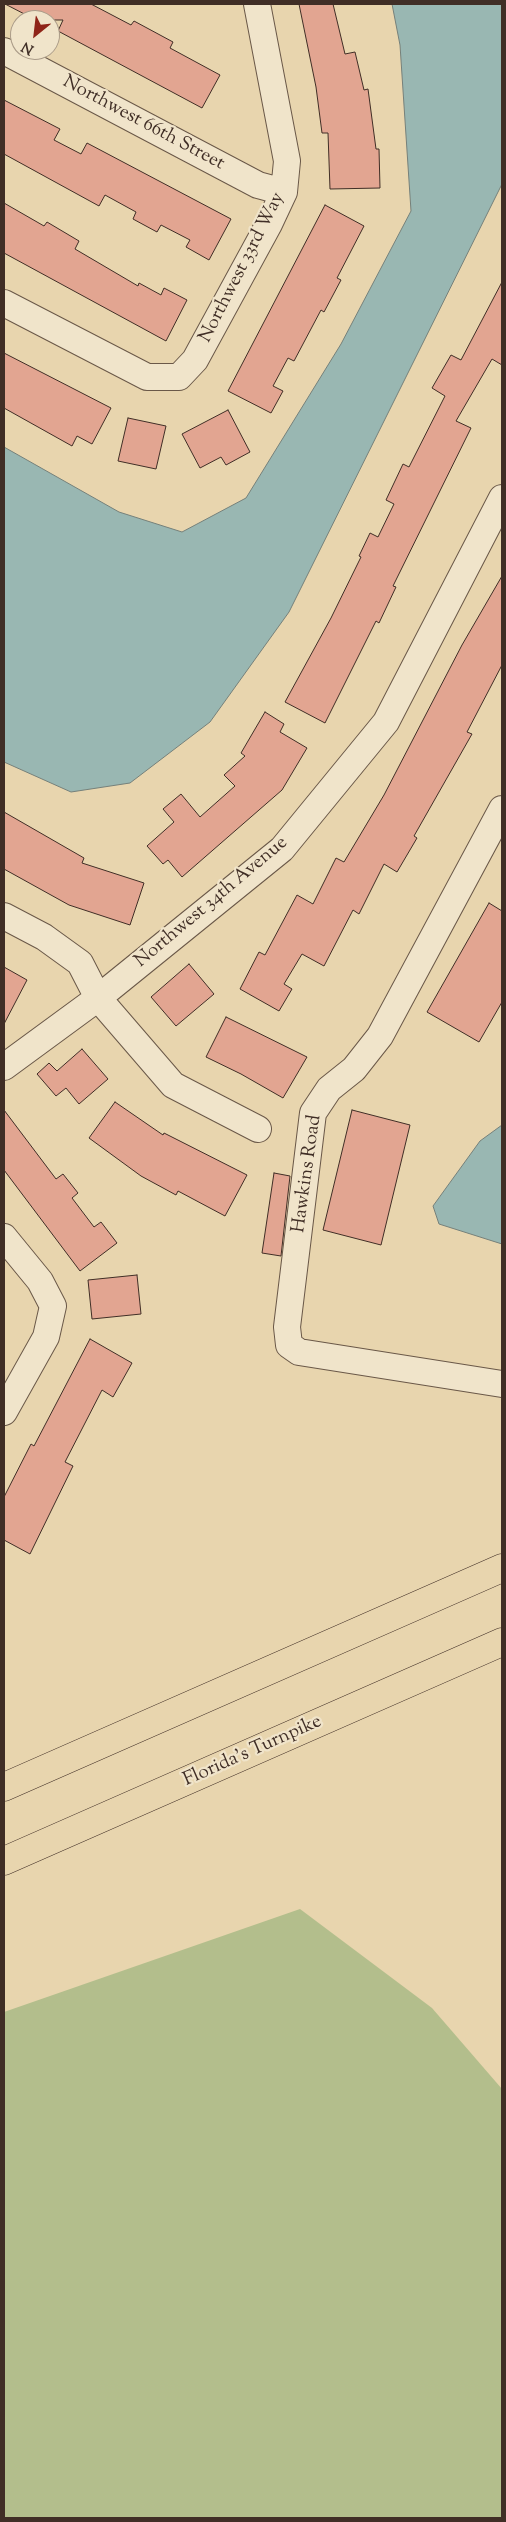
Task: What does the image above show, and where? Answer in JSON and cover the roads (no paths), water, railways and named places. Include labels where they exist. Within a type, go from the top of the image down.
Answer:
[{"type":"highway","points":[[4,1786],[502,1568]]},
{"type":"highway","name":"Florida's Turnpike","points":[[4,1861],[502,1642]]},
{"type":"street","name":"Northwest 33rd Way","points":[[4,303],[147,377],[179,376],[195,360],[270,224],[284,192],[288,161],[256,4]]},
{"type":"street","name":"Northwest 66th Street","points":[[4,51],[258,185],[284,192]]},
{"type":"street","name":"Northwest 34th Avenue","points":[[4,1067],[98,998],[282,849],[386,722],[502,498]]},
{"type":"street","name":"Hawkins Road","points":[[502,809],[380,1036],[354,1069],[329,1089],[313,1113],[287,1327],[289,1345],[299,1352],[502,1384]]},
{"type":"street","points":[[4,916],[44,937],[80,963],[98,998],[173,1085],[258,1129]]},
{"type":"street","points":[[4,1237],[40,1281],[52,1306],[46,1337],[4,1412]]},
{"type":"water","points":[[392,4],[502,4],[502,184],[289,612],[210,722],[130,783],[71,792],[4,762],[4,447],[119,512],[182,532],[246,498],[341,344],[411,211],[400,45]]},
{"type":"water","points":[[502,1125],[502,1244],[439,1224],[433,1206],[480,1141]]}]
